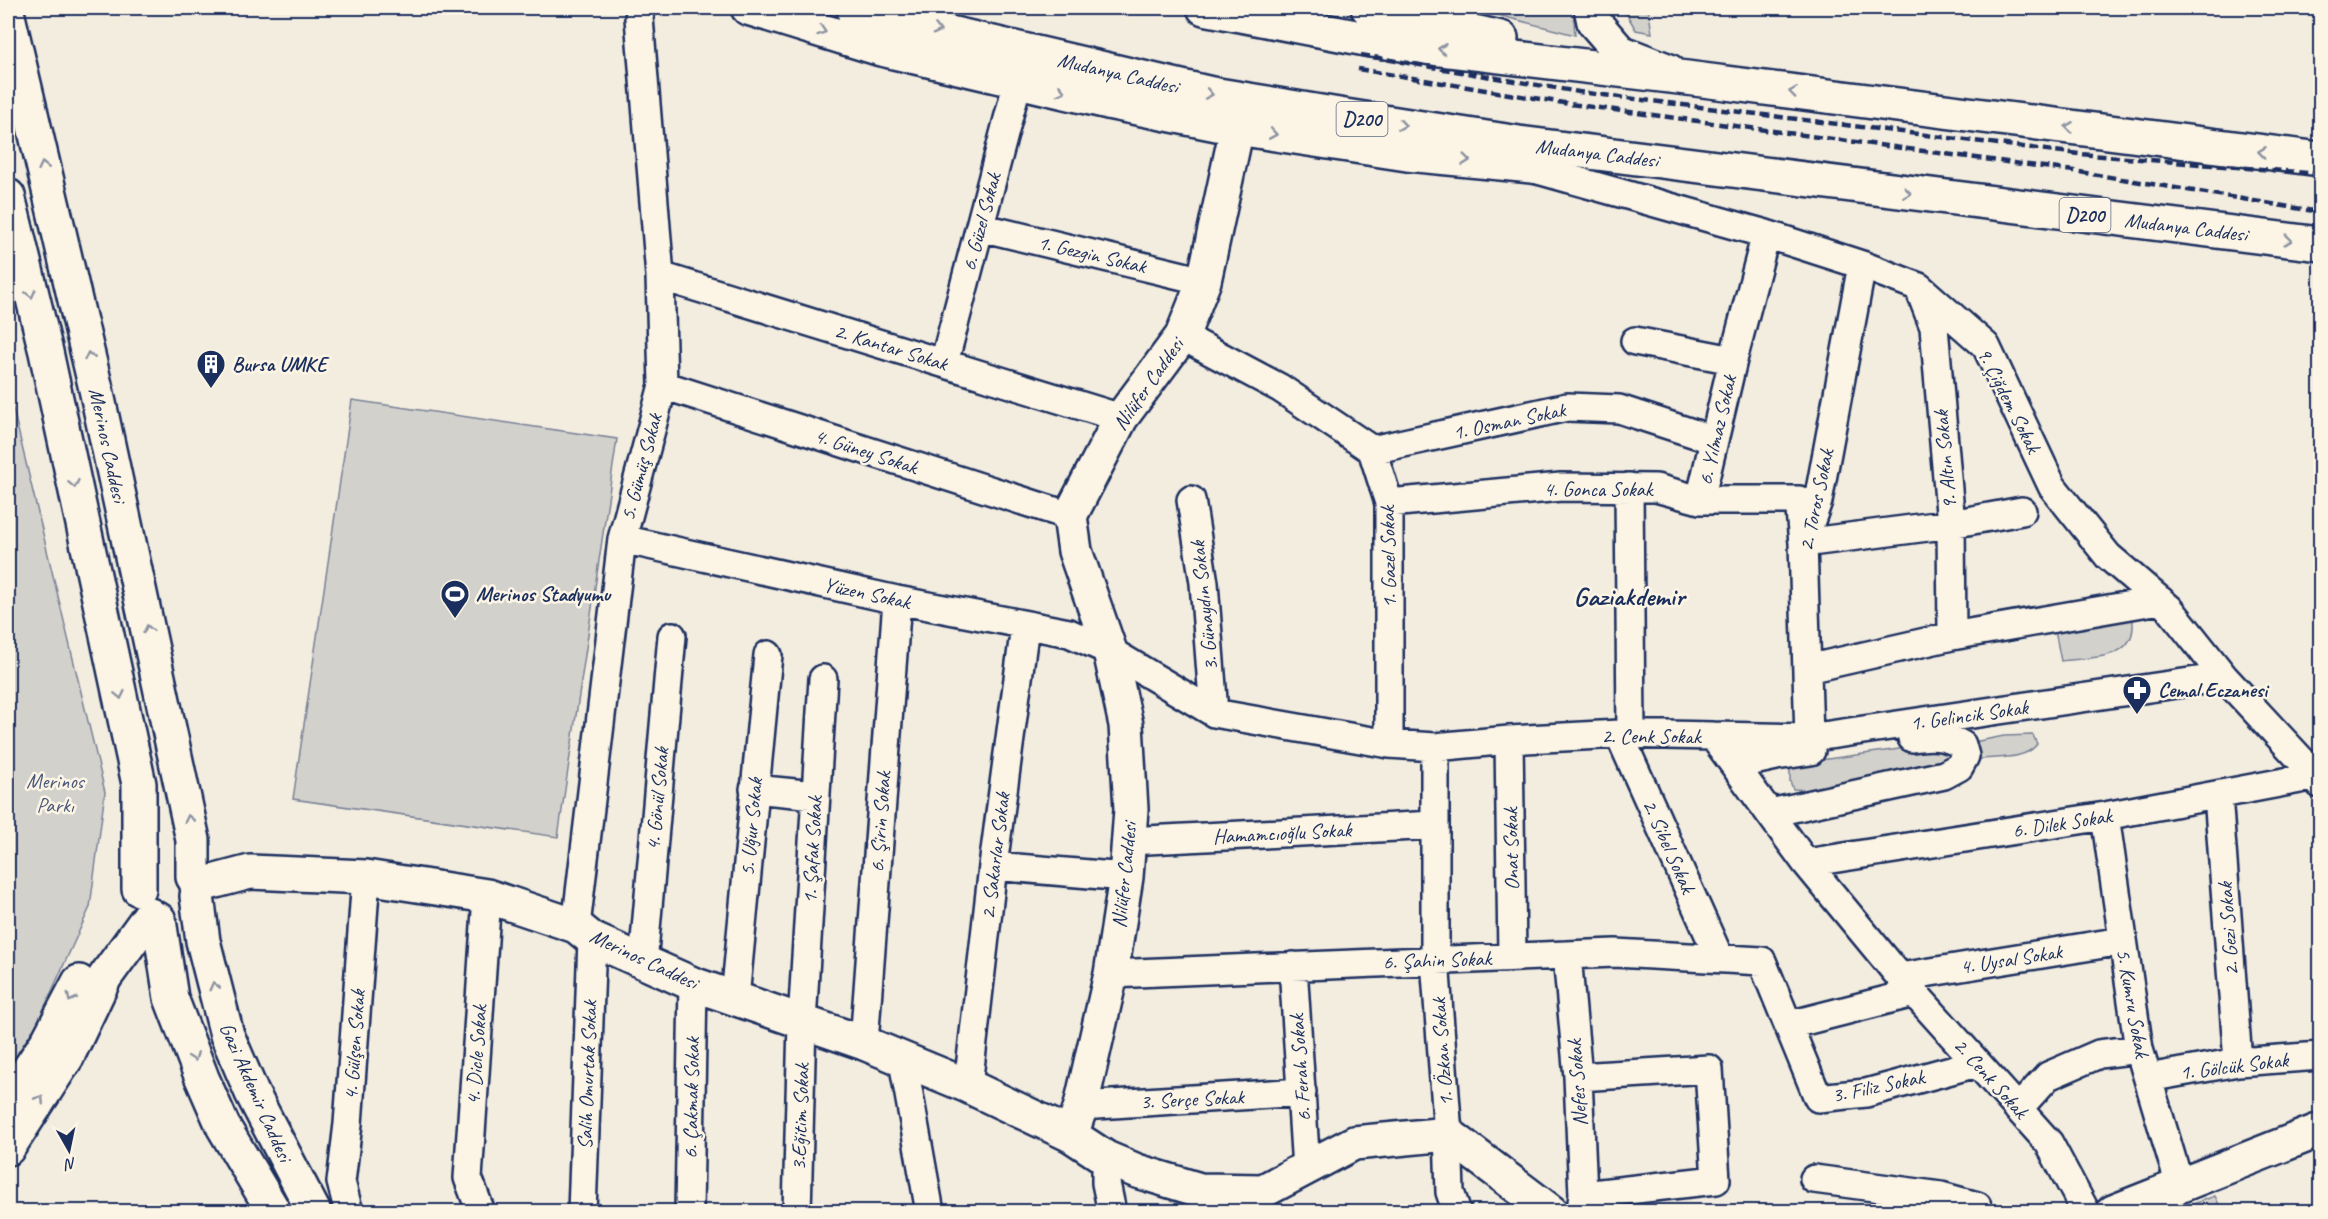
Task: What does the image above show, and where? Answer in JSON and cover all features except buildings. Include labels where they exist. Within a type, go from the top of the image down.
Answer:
[{"type":"main road","points":[[757,10],[800,8]]},
{"type":"main road","points":[[1204,8],[1371,40],[2320,159]]},
{"type":"main road","points":[[1368,8],[1687,78]]},
{"type":"main road","points":[[1411,8],[1426,8]]},
{"type":"main road","points":[[1591,8],[1594,22],[1620,52],[1687,78]]},
{"type":"main road","points":[[757,10],[881,49],[1108,102],[1237,128],[1407,154],[1524,166],[1702,180],[1849,186]]},
{"type":"main road","points":[[868,12],[854,15],[858,26],[881,49]]},
{"type":"main road","name":"Mudanya Caddesi","points":[[868,12],[1212,94],[1519,143],[2320,244]]},
{"type":"main road","name":"Merinos Caddesi","points":[[8,16],[99,401],[193,840],[196,886],[250,872],[366,878],[487,896],[584,933],[643,963],[693,984],[864,1043],[968,1086],[1076,1121]]},
{"type":"main road","name":"Nilüfer Caddesi","points":[[1076,1121],[1112,974],[1126,877],[1131,809],[1126,725],[1110,651],[1076,551],[1070,516],[1121,418],[1182,336],[1204,281],[1237,128]]},
{"type":"main road","name":"Merinos Caddesi","points":[[8,196],[46,352],[140,784],[147,906]]},
{"type":"main road","points":[[8,1148],[67,1058],[105,977],[147,906],[146,872],[162,863],[180,865],[188,870],[196,886],[194,906],[188,914],[169,921],[147,906]]},
{"type":"main road","name":"Gazi Akdemir Caddesi","points":[[196,886],[204,941],[227,1035],[252,1094],[311,1208]]},
{"type":"main road","points":[[8,1101],[49,1039],[81,977],[122,925],[147,906]]},
{"type":"main road","name":"Gazi Akdemir Caddesi","points":[[147,906],[171,998],[201,1078],[223,1126],[274,1212]]},
{"type":"main road","points":[[1076,1121],[1106,1158],[1137,1171],[1200,1190],[1263,1191],[1354,1143],[1448,1134],[1551,1212]]},
{"type":"main road","points":[[2113,1212],[2320,1130]]},
{"type":"street","name":"5. Gümüş Sokak","points":[[584,933],[622,539],[663,385],[660,276],[639,18],[641,8]]},
{"type":"street","name":"6. Güzel Sokak","points":[[944,363],[1018,81]]},
{"type":"street","name":"9. Çiğdem Sokak","points":[[1524,166],[1766,234],[1862,265],[1919,287],[1986,346],[2052,486],[2109,556],[2170,609],[2224,677],[2318,780]]},
{"type":"street","name":"1. Gezgin Sokak","points":[[980,227],[1204,281]]},
{"type":"street","name":"6. Yılmaz Sokak","points":[[1700,500],[1766,234]]},
{"type":"street","name":"2. Toros Sokak","points":[[1809,738],[1803,543],[1818,501],[1862,265]]},
{"type":"street","name":"2. Kantar Sokak","points":[[660,276],[1121,418]]},
{"type":"street","name":"9. Altın Sokak","points":[[1919,287],[1934,327],[1951,524],[1952,636]]},
{"type":"street","points":[[1182,336],[1280,388],[1372,450]]},
{"type":"street","name":"6. Yılmaz Sokak","points":[[1635,341],[1733,360]]},
{"type":"street","name":"4. Güney Sokak","points":[[663,385],[1070,516]]},
{"type":"street","name":"1. Osman Sokak","points":[[1372,450],[1567,407],[1619,409],[1714,440]]},
{"type":"street","name":"1. Gazel Sokak","points":[[1372,450],[1389,503],[1389,744]]},
{"type":"street","name":"4. Gonca Sokak","points":[[1389,503],[1561,487],[1656,488],[1700,500],[1799,500],[1803,543]]},
{"type":"street","points":[[1625,734],[1629,487]]},
{"type":"street","name":"3. Günaydın Sokak","points":[[1191,500],[1204,583],[1214,713]]},
{"type":"street","points":[[1803,543],[1951,524],[2022,512]]},
{"type":"street","name":"Yüzen Sokak","points":[[622,539],[897,600],[1069,633],[1110,651]]},
{"type":"street","name":"6. Şirin Sokak","points":[[864,1043],[897,600]]},
{"type":"street","points":[[1807,669],[1952,636],[2160,600]]},
{"type":"street","name":"2. Sakarlar Sokak","points":[[968,1086],[993,866],[1025,626]]},
{"type":"street","name":"4. Gönül Sokak","points":[[643,963],[672,636]]},
{"type":"street","name":"2. Cenk Sokak","points":[[1110,651],[1214,713],[1389,744],[1435,747],[1509,740],[1625,734],[1713,736],[1806,863],[1907,985],[2049,1143],[2086,1212]]},
{"type":"street","name":"5. Uğur Sokak","points":[[735,998],[768,655]]},
{"type":"street","name":"1. Gelincik Sokak","points":[[1713,736],[1809,738],[2224,677]]},
{"type":"street","name":"1. Şafak Sokak","points":[[802,1022],[823,679]]},
{"type":"street","name":"2. Sibel Sokak","points":[[1625,734],[1719,957]]},
{"type":"street","points":[[1735,765],[1776,756],[1928,735],[1951,738],[1962,745],[1965,756],[1959,767],[1944,775],[1770,813]]},
{"type":"street","name":"Onat Sokak","points":[[1509,740],[1512,957]]},
{"type":"street","name":"1. Özkan Sokak","points":[[1435,747],[1435,960],[1450,1192],[1457,1212]]},
{"type":"street","name":"6. Dilek Sokak","points":[[1806,863],[2318,780]]},
{"type":"street","points":[[754,789],[815,795]]},
{"type":"street","name":"2. Gezi Sokak","points":[[2218,795],[2238,1062]]},
{"type":"street","name":"5. Kumru Sokak","points":[[2105,816],[2139,1049],[2180,1186]]},
{"type":"street","name":"Hamamcıoğlu Sokak","points":[[1128,841],[1435,825]]},
{"type":"street","points":[[993,866],[1126,877]]},
{"type":"street","name":"4. Gülşen Sokak","points":[[349,1212],[341,1182],[348,1124],[366,878]]},
{"type":"street","name":"4. Dicle Sokak","points":[[481,1212],[468,1178],[487,896]]},
{"type":"street","name":"Salih Omurtak Sokak","points":[[582,1212],[584,933]]},
{"type":"street","name":"4. Uysal Sokak","points":[[1789,1025],[1907,985],[2122,941]]},
{"type":"street","name":"6. Şahin Sokak","points":[[1112,974],[1615,953],[1762,961]]},
{"type":"street","name":"Nefes Sokak","points":[[1567,955],[1578,1077],[1582,1203]]},
{"type":"street","name":"3. Filiz Sokak","points":[[1762,961],[1818,1098],[1866,1093],[1977,1063]]},
{"type":"street","name":"6. Ferah Sokak","points":[[1293,966],[1306,1169]]},
{"type":"street","name":"6. Çakmak Sokak","points":[[689,1212],[693,984]]},
{"type":"street","name":"3.Eğitim Sokak","points":[[797,1212],[802,1022]]},
{"type":"street","points":[[2018,1109],[2048,1076],[2099,1054],[2139,1049]]},
{"type":"street","name":"1. Gölcük Sokak","points":[[2148,1078],[2238,1062],[2320,1056]]},
{"type":"street","points":[[903,1060],[930,1212]]},
{"type":"street","points":[[1578,1077],[1708,1069],[1716,1180],[1582,1203]]},
{"type":"street","name":"3. Serçe Sokak","points":[[1076,1121],[1302,1092]]},
{"type":"street","points":[[1106,1158],[1106,1183],[1112,1212]]},
{"type":"street","points":[[1814,1179],[1941,1196],[1977,1206],[1978,1212]]},
{"type":"street","points":[[311,1208],[341,1182]]},
{"type":"green space","points":[[1497,8],[1573,8],[1575,35],[1490,13]]},
{"type":"green space","points":[[1623,8],[1648,8],[1652,33],[1636,30]]},
{"type":"green space","name":"Merinos Parkı","points":[[8,388],[105,792],[90,907],[31,1037],[8,1069]]},
{"type":"green space","name":"Merinos Stadyumu","points":[[352,400],[617,439],[558,837],[293,799]]},
{"type":"green space","points":[[2132,615],[2133,630],[2129,641],[2122,649],[2099,657],[2061,661],[2053,621]]},
{"type":"green space","points":[[2033,735],[2037,744],[2026,753],[2019,755],[1979,759],[1972,752],[1974,742],[2004,736]]},
{"type":"green space","points":[[1935,744],[1956,748],[1947,767],[1807,790],[1793,789],[1790,781],[1790,769],[1799,763]]},
{"type":"green space","points":[[2215,1196],[2222,1211],[2174,1211]]},
{"type":"railway","points":[[1361,55],[1579,92],[2079,154],[2320,174]]},
{"type":"railway","points":[[1358,69],[1570,104],[2074,171],[2320,212]]},
{"type":"place","name":"Bursa UMKE","points":[[211,390]]},
{"type":"place","name":"Merinos Stadyumu","points":[[455,620]]},
{"type":"place","name":"Cemal Eczanesi","points":[[2137,716]]},
{"type":"district","name":"Gaziakdemir","points":[[1629,596]]}]
